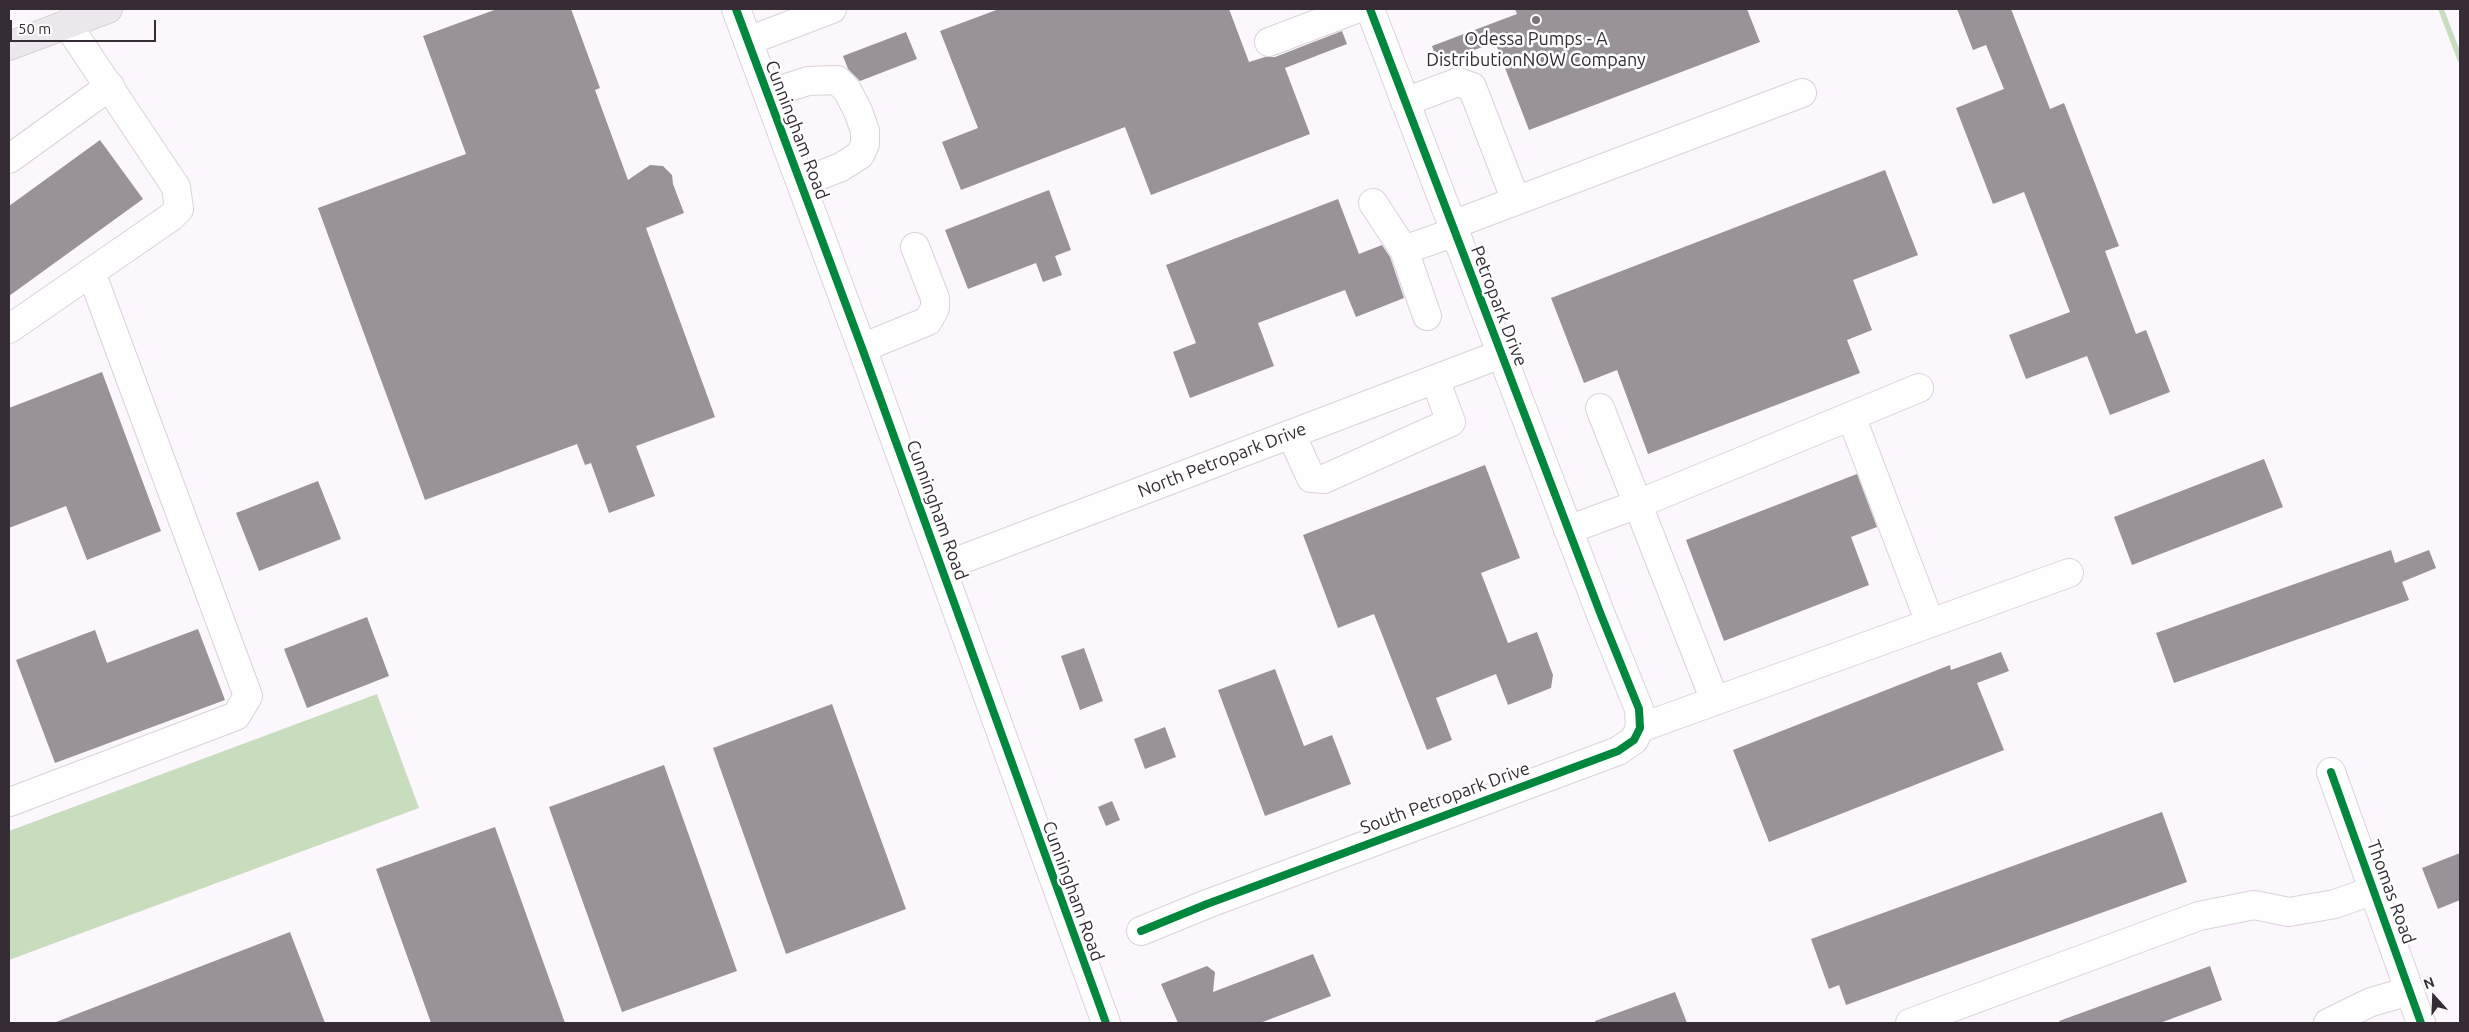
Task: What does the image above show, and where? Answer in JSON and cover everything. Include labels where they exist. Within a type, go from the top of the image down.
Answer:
[{"type":"main road","points":[[9,46],[108,9]]},
{"type":"street","name":"Cunningham Road","points":[[736,9],[942,567],[1106,1023]]},
{"type":"street","points":[[748,41],[799,15],[832,9]]},
{"type":"street","points":[[1269,42],[1356,9]]},
{"type":"street","name":"Petropark Drive","points":[[1370,9],[1568,530],[1639,709],[1640,728]]},
{"type":"street","points":[[9,329],[171,217],[179,209],[176,187],[67,24]]},
{"type":"street","points":[[768,94],[808,81],[837,80],[847,90],[858,111],[865,131],[865,144],[860,155],[840,167],[801,183]]},
{"type":"street","points":[[1405,102],[1458,82],[1472,87],[1516,201]]},
{"type":"street","points":[[9,159],[110,86]]},
{"type":"street","points":[[1404,250],[1516,201],[1802,93]]},
{"type":"street","points":[[1373,203],[1404,250],[1427,316]]},
{"type":"street","points":[[862,348],[928,321],[935,308],[935,298],[915,247]]},
{"type":"street","points":[[9,802],[236,716],[248,696],[91,272]]},
{"type":"street","name":"North Petropark Drive","points":[[942,567],[1501,354]]},
{"type":"street","points":[[1291,434],[1311,478],[1324,479],[1451,422],[1436,379]]},
{"type":"street","points":[[1568,530],[1638,504],[1919,388]]},
{"type":"street","points":[[1600,408],[1715,701]]},
{"type":"street","points":[[1851,416],[1930,623]]},
{"type":"street","points":[[1640,728],[2069,573]]},
{"type":"street","name":"South Petropark Drive","points":[[1141,931],[1207,904],[1618,751],[1634,740],[1640,728]]},
{"type":"street","name":"Thomas Road","points":[[2331,772],[2422,1023]]},
{"type":"street","points":[[1910,1023],[2199,916],[2254,904],[2289,912],[2335,904],[2374,890]]},
{"type":"street","points":[[2328,1023],[2371,1002],[2410,991]]},
{"type":"shaded area","points":[[377,694],[419,808],[9,960],[9,831]]},
{"type":"building","points":[[497,9],[571,9],[600,88],[595,90],[628,180],[650,165],[663,166],[672,175],[673,184],[684,213],[646,228],[715,417],[636,446],[655,496],[609,513],[591,463],[585,465],[577,444],[425,500],[318,208],[466,154],[423,36]]},
{"type":"building","points":[[999,9],[1229,9],[1249,62],[1265,57],[1275,57],[1342,31],[1347,44],[1285,68],[1310,134],[1151,195],[1125,127],[961,190],[942,142],[978,128],[940,31]]},
{"type":"building","points":[[1515,9],[1747,9],[1760,42],[1529,130],[1495,42],[1438,64],[1432,46],[1517,14]]},
{"type":"building","points":[[1957,9],[2011,9],[2050,109],[2064,103],[2119,246],[2105,251],[2136,334],[2146,330],[2170,392],[2110,415],[2087,356],[2026,379],[2009,335],[2070,312],[2024,192],[1993,204],[1956,108],[2004,89],[1986,45],[1973,50]]},
{"type":"building","points":[[906,32],[917,59],[860,81],[848,69],[843,56]]},
{"type":"building","points":[[100,140],[143,199],[9,296],[9,206]]},
{"type":"building","points":[[1885,170],[1918,255],[1853,280],[1872,330],[1847,340],[1860,373],[1648,454],[1617,370],[1584,383],[1551,298]]},
{"type":"building","points":[[1049,190],[1071,250],[1055,256],[1062,275],[1043,282],[1036,263],[968,289],[945,230]]},
{"type":"building","points":[[1338,199],[1359,254],[1382,245],[1390,257],[1404,298],[1356,317],[1345,290],[1258,323],[1274,366],[1190,398],[1173,352],[1196,343],[1166,265]]},
{"type":"building","points":[[102,372],[161,531],[87,560],[66,506],[9,528],[9,408]]},
{"type":"building","points":[[2264,459],[2283,507],[2132,565],[2114,517]]},
{"type":"building","points":[[1485,465],[1520,558],[1481,573],[1508,643],[1537,632],[1553,675],[1551,688],[1508,705],[1496,674],[1436,698],[1452,740],[1427,750],[1374,614],[1338,628],[1303,535]]},
{"type":"building","points":[[1857,474],[1877,527],[1851,537],[1869,585],[1724,641],[1686,540]]},
{"type":"building","points":[[318,481],[341,539],[259,571],[236,513]]},
{"type":"building","points":[[2391,550],[2395,563],[2429,550],[2436,568],[2402,582],[2409,600],[2174,683],[2156,633]]},
{"type":"building","points":[[367,617],[389,676],[307,708],[284,649]]},
{"type":"building","points":[[198,629],[225,700],[55,763],[16,660],[95,630],[107,663]]},
{"type":"building","points":[[1084,648],[1103,701],[1080,710],[1061,656]]},
{"type":"building","points":[[2001,652],[2009,671],[1977,683],[2004,750],[1769,842],[1733,750],[1950,665],[1951,670]]},
{"type":"building","points":[[1275,669],[1304,746],[1332,735],[1351,784],[1265,816],[1218,690]]},
{"type":"building","points":[[832,704],[906,909],[786,954],[713,748]]},
{"type":"building","points":[[1165,727],[1176,757],[1145,769],[1134,739]]},
{"type":"building","points":[[664,765],[737,971],[622,1012],[549,807]]},
{"type":"building","points":[[1112,801],[1120,820],[1106,826],[1098,807]]},
{"type":"building","points":[[2162,812],[2187,882],[1846,1005],[1839,985],[1829,989],[1811,939]]},
{"type":"building","points":[[495,827],[565,1023],[431,1023],[376,869]]},
{"type":"building","points":[[2460,853],[2460,900],[2438,909],[2422,868]]},
{"type":"building","points":[[290,932],[325,1023],[56,1023],[56,1022]]},
{"type":"building","points":[[1313,954],[1331,996],[1260,1023],[1178,1023],[1161,984],[1207,966],[1215,972],[1213,992]]},
{"type":"building","points":[[2210,966],[2222,1000],[2160,1023],[2060,1023],[2059,1021]]},
{"type":"building","points":[[1675,992],[1687,1023],[1595,1023],[1595,1021]]},
{"type":"waterway","points":[[2441,9],[2460,59]]},
{"type":"cycle path","points":[[736,9],[862,348],[1106,1023]]},
{"type":"cycle path","points":[[1141,931],[1207,904],[1618,751],[1634,740],[1640,728],[1639,709],[1601,615],[1370,9]]},
{"type":"cycle path","points":[[2331,772],[2421,1023]]},
{"type":"place","name":"Odessa Pumps - A DistributionNOW Company","points":[[1536,20]]}]
